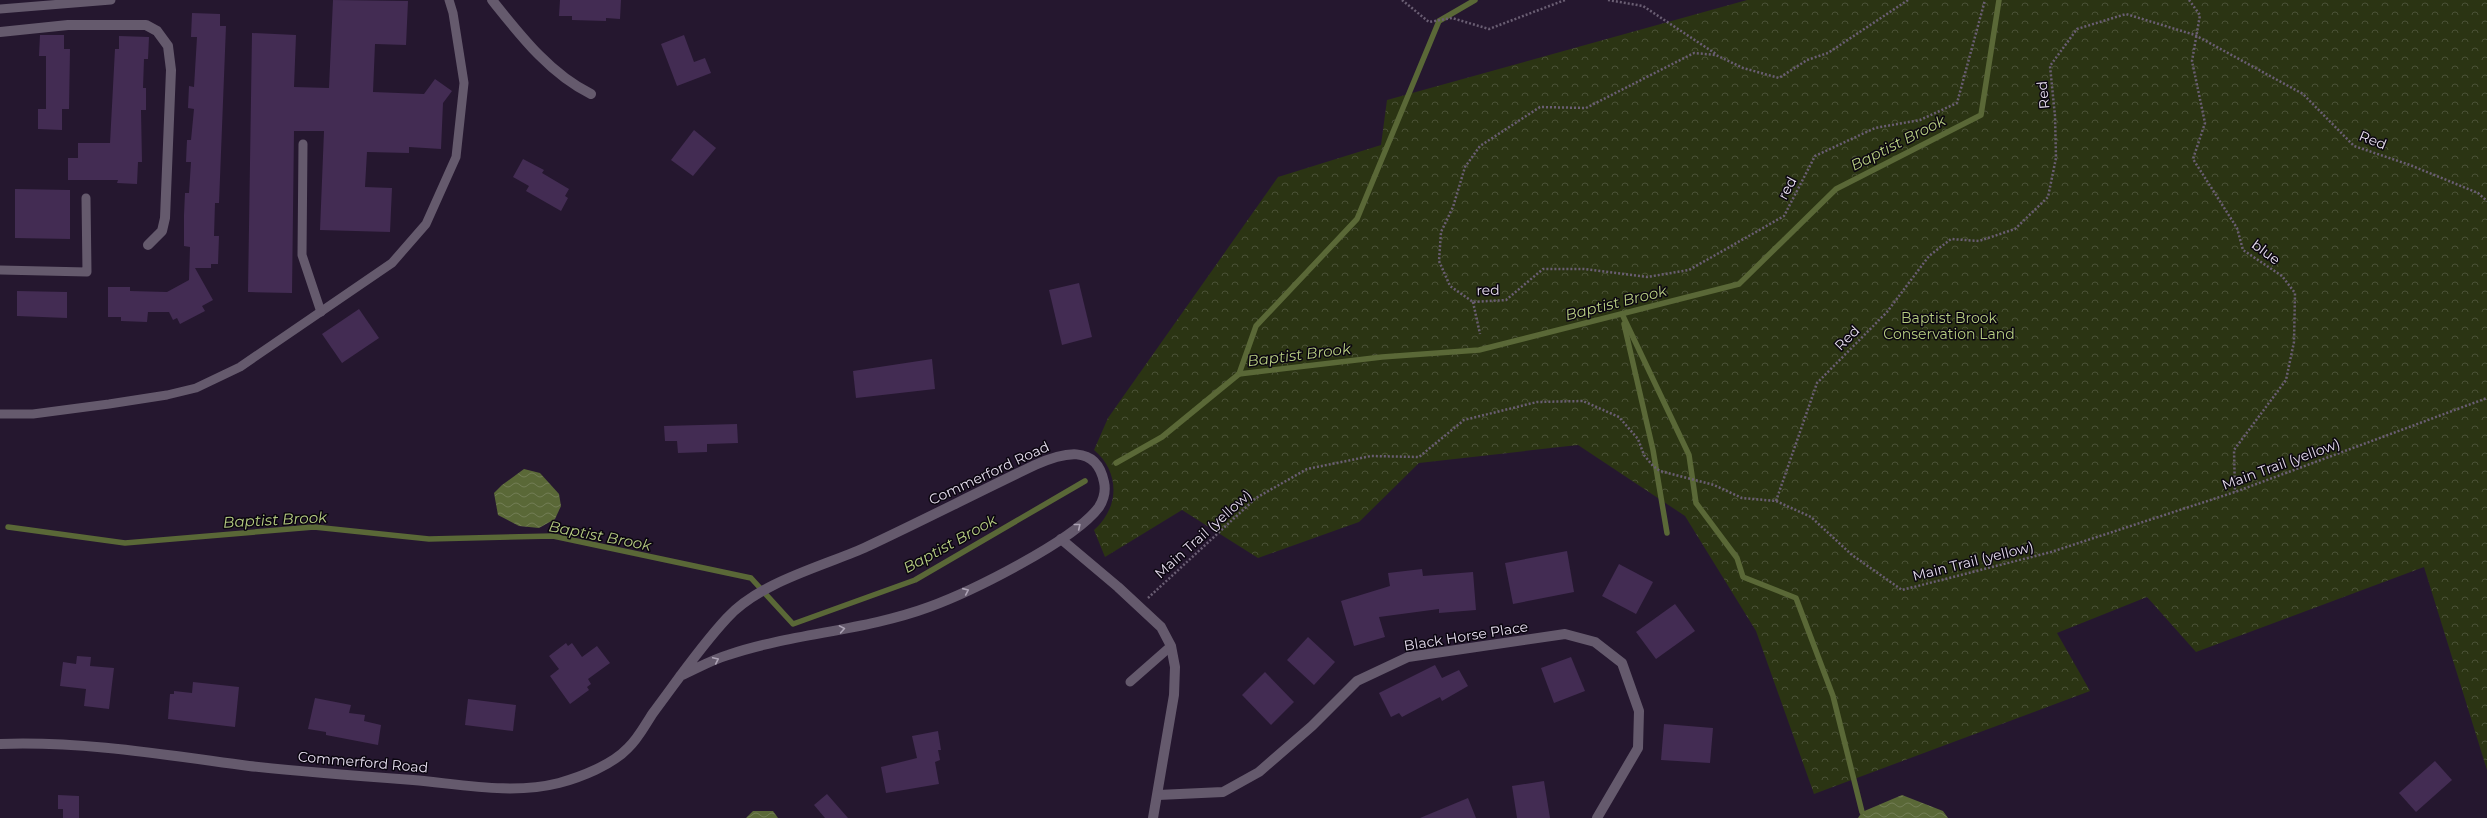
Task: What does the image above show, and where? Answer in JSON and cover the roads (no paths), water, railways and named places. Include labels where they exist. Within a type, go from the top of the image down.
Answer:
[{"type":"street","points":[[492,0],[515,29],[560,75],[573,85],[590,94]]},
{"type":"street","points":[[0,32],[68,25],[146,25],[157,31],[168,46],[171,70],[165,218],[162,231],[148,245]]},
{"type":"street","name":"Commerford Road","points":[[0,744],[36,743],[118,749],[302,772],[480,787],[519,787],[558,783],[601,766],[627,750],[680,676],[730,614],[756,594],[898,532],[1047,460],[1065,453],[1080,454],[1094,461],[1103,476],[1105,491],[1101,504],[1061,539],[977,586],[928,608],[872,624],[797,638],[726,655],[680,676]]},
{"type":"street","points":[[1061,539],[1161,627],[1171,646],[1175,667],[1174,695],[1153,818]]},
{"type":"street","name":"Black Horse Place","points":[[1158,795],[1223,792],[1260,772],[1312,726],[1357,681],[1408,657],[1565,634],[1595,642],[1622,663],[1639,711],[1638,748],[1597,818]]},
{"type":"lane","points":[[0,9],[112,0]]},
{"type":"lane","points":[[0,414],[33,414],[102,405],[167,395],[196,388],[240,367],[392,263],[426,224],[456,157],[464,83],[453,13],[449,0]]},
{"type":"lane","points":[[303,144],[302,255],[321,312]]},
{"type":"lane","points":[[0,270],[87,272],[86,198]]},
{"type":"lane","points":[[1130,682],[1171,646]]},
{"type":"water","points":[[524,469],[540,473],[559,494],[561,506],[555,519],[539,528],[519,526],[498,515],[494,493],[502,485]]},
{"type":"water","points":[[1902,795],[1943,811],[1948,818],[1858,818],[1862,812]]},
{"type":"water","points":[[753,811],[773,811],[778,818],[746,818]]},
{"type":"waterway","points":[[1239,374],[1256,326],[1357,219],[1439,21],[1475,0]]},
{"type":"waterway","name":"Baptist Brook","points":[[1116,463],[1162,437],[1239,374],[1382,357],[1479,350],[1739,284],[1836,189],[1981,115],[1999,0]]},
{"type":"waterway","points":[[1622,314],[1689,455],[1696,503],[1737,558],[1743,577],[1796,598],[1833,696],[1862,812]]},
{"type":"waterway","points":[[1624,324],[1653,450],[1667,533]]},
{"type":"waterway","name":"Baptist Brook","points":[[8,527],[125,543],[314,527],[429,539],[553,536],[751,578],[793,624],[915,580],[1085,481]]},
{"type":"park label","name":"Baptist Brook Conservation Land","points":[[1949,326]]}]
